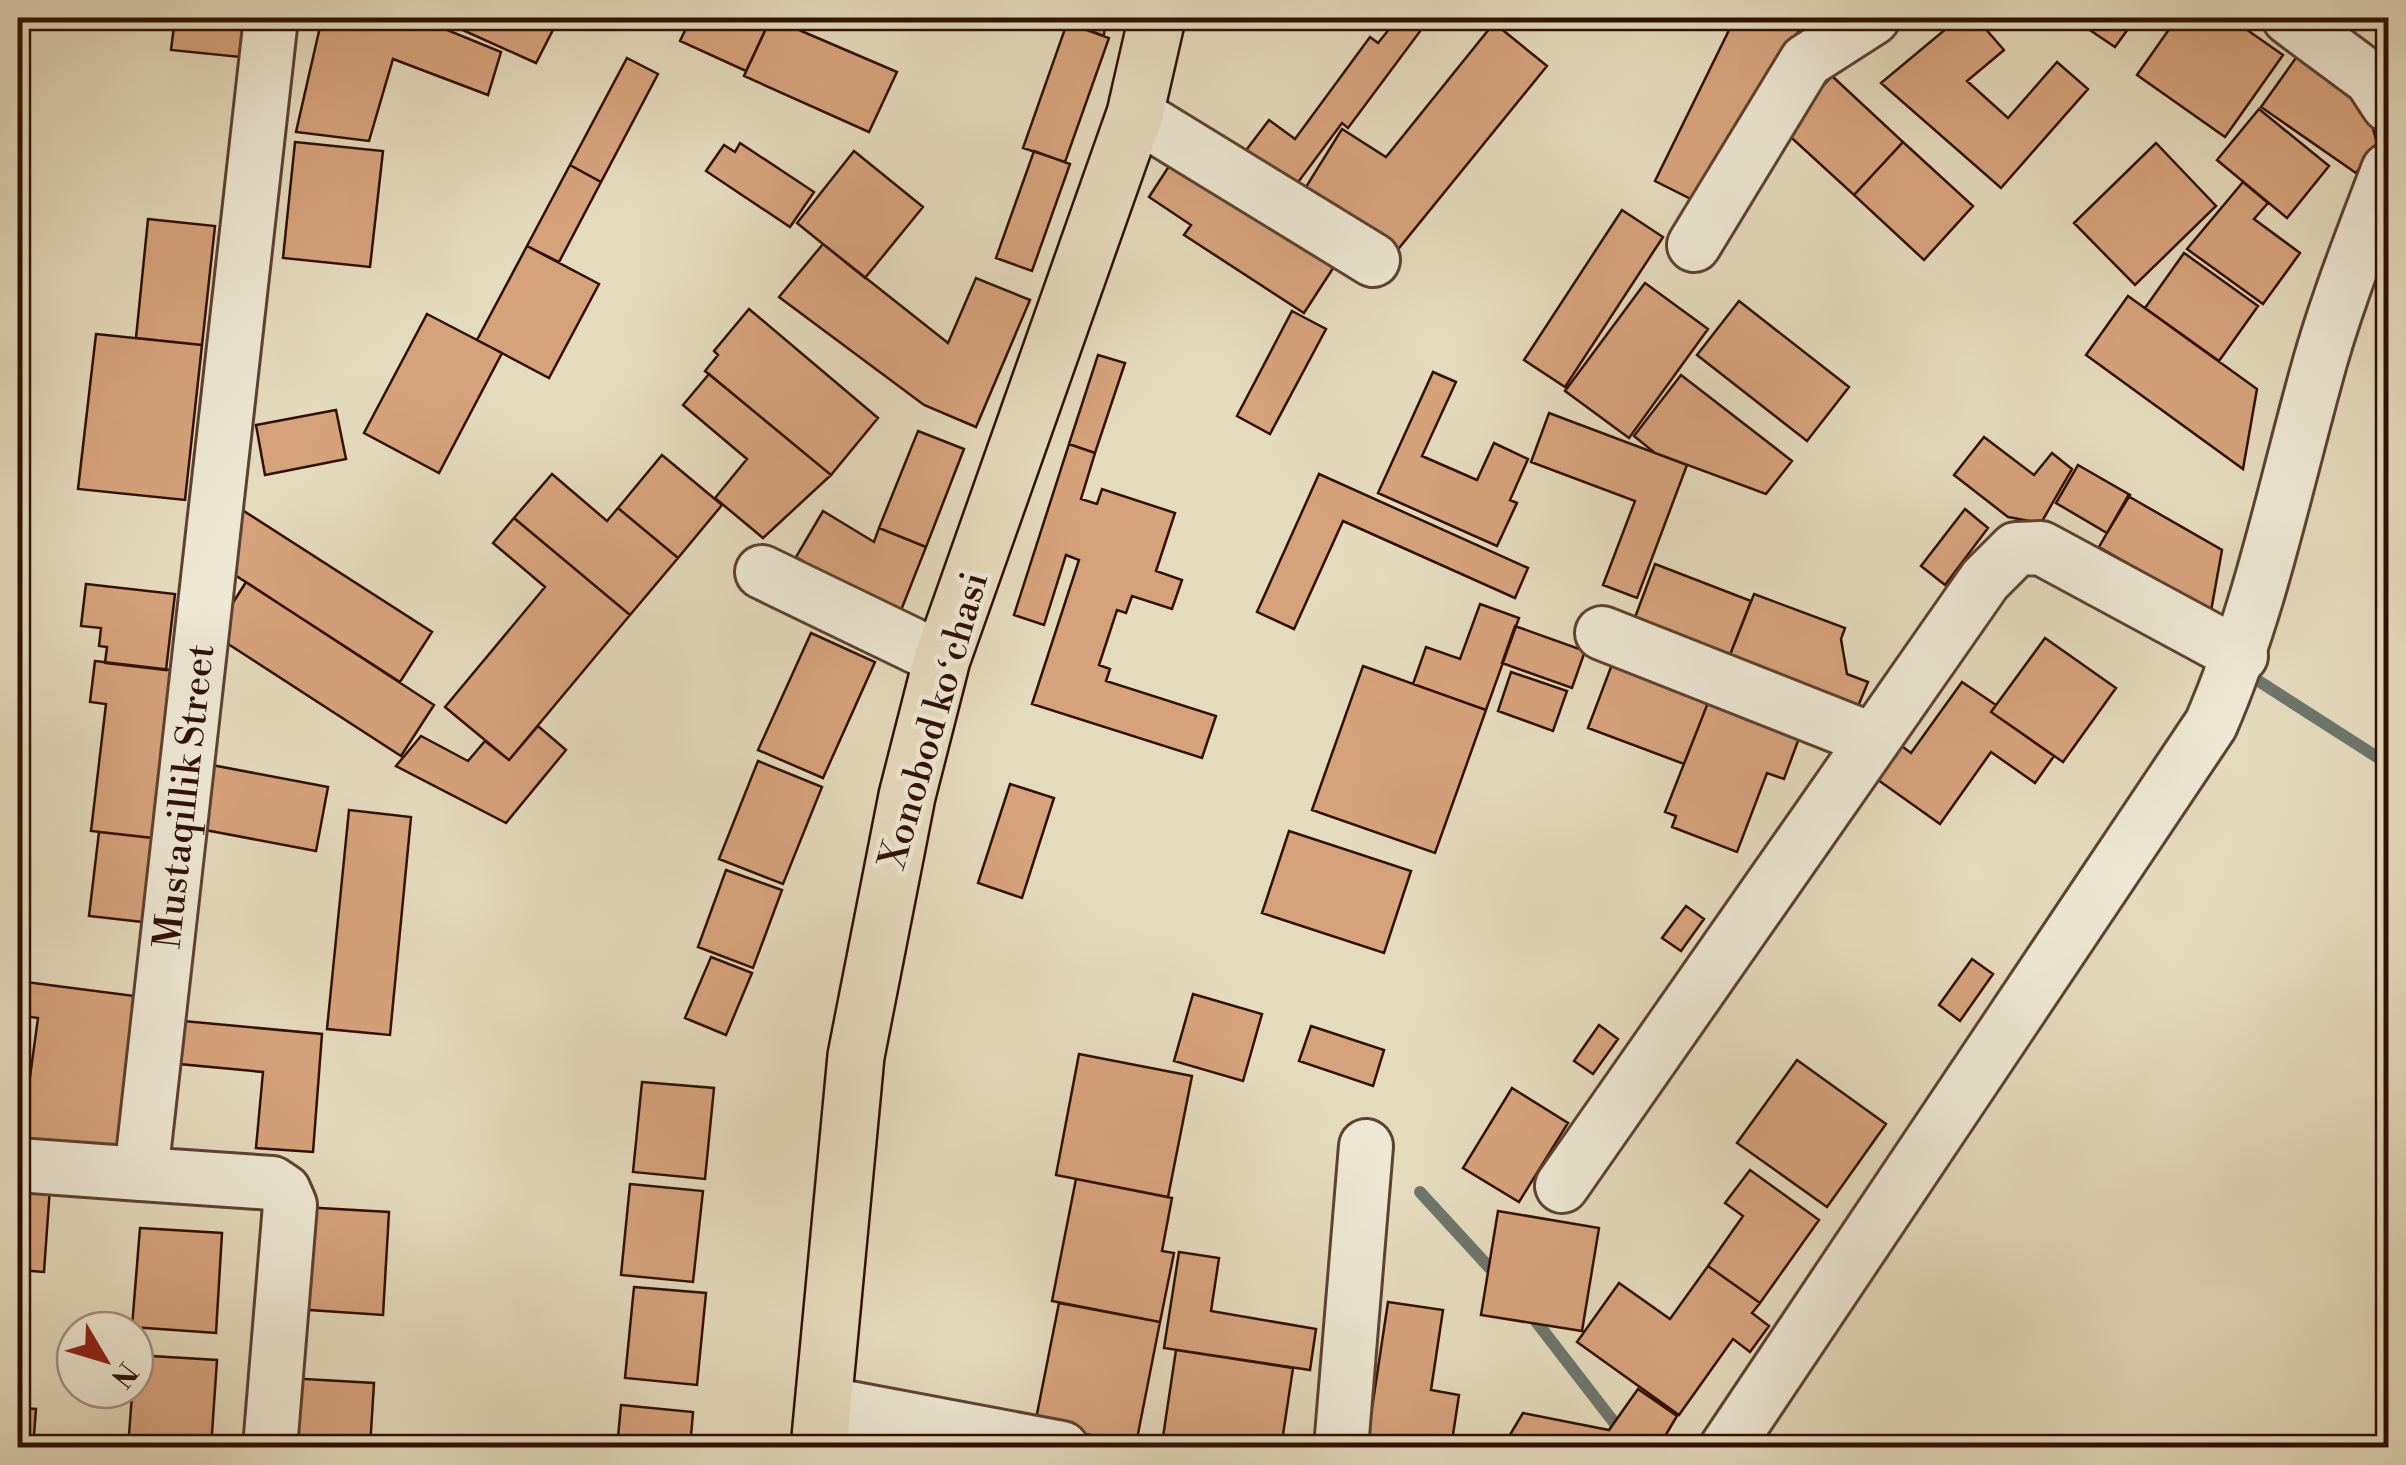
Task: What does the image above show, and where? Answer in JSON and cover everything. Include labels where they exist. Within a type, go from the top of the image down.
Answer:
[{"type":"main road","name":"Xonobod koʻchasi","points":[[821,1425],[846,1147],[868,986],[907,796],[942,659],[1135,114],[1157,18]]},
{"type":"street","name":"Mustaqillik Street","points":[[140,1174],[271,18]]},
{"type":"street","points":[[1694,245],[1806,61],[1872,18]]},
{"type":"street","points":[[2290,18],[2371,79],[2388,104]]},
{"type":"street","points":[[1135,114],[1373,260]]},
{"type":"street","points":[[1726,1448],[2211,724],[2241,656],[2316,376],[2347,274],[2388,170]]},
{"type":"street","points":[[1562,1186],[1985,580],[2016,549],[2041,548],[2241,656]]},
{"type":"street","points":[[762,572],[942,659]]},
{"type":"street","points":[[1602,633],[1873,740]]},
{"type":"street","points":[[1341,1448],[1366,1146]]},
{"type":"street","points":[[18,1165],[272,1183],[284,1191],[290,1205],[270,1448]]},
{"type":"street","points":[[821,1425],[1062,1448]]},
{"type":"building","points":[[175,18],[244,23],[240,57],[171,50]]},
{"type":"building","points":[[322,18],[418,18],[501,52],[488,95],[393,59],[369,141],[296,132]]},
{"type":"building","points":[[436,18],[559,18],[536,63]]},
{"type":"building","points":[[691,18],[760,18],[769,22],[746,71],[680,41]]},
{"type":"building","points":[[771,18],[897,72],[869,132],[744,76]]},
{"type":"building","points":[[1072,18],[1105,18],[1104,36],[1072,24]]},
{"type":"building","points":[[1398,18],[1421,30],[1348,128],[1342,123],[1293,189],[1244,153],[1269,120],[1295,139],[1370,37],[1378,43]]},
{"type":"building","points":[[1735,18],[1805,18],[1750,128],[1703,205],[1655,181]]},
{"type":"building","points":[[1959,18],[1976,18],[2004,50],[1967,81],[2008,118],[2057,62],[2088,89],[2001,188],[1881,83]]},
{"type":"building","points":[[2072,18],[2136,18],[2115,47]]},
{"type":"building","points":[[2177,18],[2230,18],[2283,55],[2225,137],[2137,75]]},
{"type":"building","points":[[1067,23],[1109,38],[1065,162],[1023,148]]},
{"type":"building","points":[[1494,23],[1547,66],[1395,253],[1301,195],[1342,129],[1386,157]]},
{"type":"building","points":[[2298,55],[2366,103],[2377,143],[2356,173],[2261,107]]},
{"type":"building","points":[[627,58],[658,74],[601,182],[570,165]]},
{"type":"building","points":[[1832,76],[1903,142],[1854,195],[1783,130]]},
{"type":"building","points":[[2259,109],[2329,166],[2287,218],[2217,160]]},
{"type":"building","points":[[295,142],[383,151],[370,267],[283,258]]},
{"type":"building","points":[[1903,142],[1973,206],[1924,260],[1854,195]]},
{"type":"building","points":[[740,143],[814,192],[790,227],[706,171],[724,145],[735,152]]},
{"type":"building","points":[[2156,143],[2216,206],[2135,285],[2074,223]]},
{"type":"building","points":[[854,151],[923,207],[865,278],[797,223]]},
{"type":"building","points":[[1034,151],[1070,164],[1032,271],[996,258]]},
{"type":"building","points":[[1177,154],[1339,259],[1304,313],[1184,235],[1191,225],[1149,197]]},
{"type":"building","points":[[570,165],[601,182],[559,262],[527,246]]},
{"type":"building","points":[[2243,182],[2268,203],[2254,219],[2300,253],[2263,304],[2187,249]]},
{"type":"building","points":[[1622,210],[1663,237],[1565,387],[1524,360]]},
{"type":"building","points":[[148,219],[215,226],[202,345],[136,338]]},
{"type":"building","points":[[823,244],[948,343],[976,278],[1030,300],[976,427],[924,405],[779,297]]},
{"type":"building","points":[[527,246],[599,284],[549,378],[477,340]]},
{"type":"building","points":[[2184,253],[2258,306],[2219,361],[2145,308]]},
{"type":"building","points":[[1645,283],[1708,329],[1629,438],[1565,391]]},
{"type":"building","points":[[2128,296],[2257,389],[2243,469],[2086,355]]},
{"type":"building","points":[[1739,301],[1849,387],[1807,441],[1697,355]]},
{"type":"building","points":[[749,309],[878,418],[831,475],[705,371],[718,355],[714,351]]},
{"type":"building","points":[[1292,311],[1326,329],[1270,434],[1237,416]]},
{"type":"building","points":[[427,314],[502,353],[439,473],[364,433]]},
{"type":"building","points":[[96,334],[202,345],[185,500],[78,489]]},
{"type":"building","points":[[1098,355],[1125,363],[1095,453],[1069,444]]},
{"type":"building","points":[[1433,372],[1456,382],[1422,456],[1477,480],[1494,443],[1528,459],[1510,500],[1517,503],[1497,546],[1378,493]]},
{"type":"building","points":[[709,374],[831,475],[763,538],[715,498],[747,459],[683,405]]},
{"type":"building","points":[[1681,375],[1792,461],[1766,494],[1655,453],[1634,436]]},
{"type":"building","points":[[336,410],[346,459],[265,475],[256,425]]},
{"type":"building","points":[[1549,413],[1687,465],[1637,598],[1603,585],[1635,501],[1531,462]]},
{"type":"building","points":[[918,431],[964,449],[926,547],[879,528]]},
{"type":"building","points":[[1984,437],[2034,475],[2052,453],[2072,469],[2041,523],[2008,517],[1954,475]]},
{"type":"building","points":[[1069,444],[1095,453],[1081,499],[1097,504],[1102,489],[1175,513],[1156,571],[1182,580],[1172,609],[1132,596],[1126,613],[1117,610],[1099,665],[1110,669],[1106,681],[1216,716],[1202,758],[1032,704],[1079,560],[1066,555],[1044,625],[1014,615]]},
{"type":"building","points":[[662,455],[722,505],[678,558],[618,508]]},
{"type":"building","points":[[2078,465],[2130,495],[2107,533],[2056,503]]},
{"type":"building","points":[[552,474],[607,521],[618,508],[678,558],[630,615],[514,518]]},
{"type":"building","points":[[1319,474],[1528,568],[1515,598],[1343,521],[1294,629],[1257,612]]},
{"type":"building","points":[[2128,496],[2222,550],[2211,611],[2099,547]]},
{"type":"building","points":[[236,506],[432,632],[400,682],[221,566]]},
{"type":"building","points":[[1965,509],[1988,528],[1945,585],[1921,566]]},
{"type":"building","points":[[823,511],[874,542],[879,528],[926,547],[898,618],[796,557]]},
{"type":"building","points":[[514,518],[630,615],[509,760],[445,707],[545,587],[493,543]]},
{"type":"building","points":[[1655,564],[1751,601],[1726,665],[1631,628]]},
{"type":"building","points":[[246,582],[434,705],[401,756],[225,642],[229,609]]},
{"type":"building","points":[[86,584],[175,594],[166,670],[105,663],[107,647],[99,646],[101,628],[81,626]]},
{"type":"building","points":[[1754,594],[1845,628],[1841,639],[1847,674],[1868,682],[1855,714],[1726,665]]},
{"type":"building","points":[[1480,604],[1519,618],[1486,710],[1413,684],[1426,647],[1460,659]]},
{"type":"building","points":[[1515,626],[1585,651],[1572,688],[1502,663]]},
{"type":"building","points":[[811,633],[875,662],[823,778],[758,750]]},
{"type":"building","points":[[2045,638],[2116,688],[2063,762],[1991,712]]},
{"type":"building","points":[[1614,659],[1711,695],[1684,764],[1588,728]]},
{"type":"building","points":[[95,661],[190,672],[171,840],[91,831],[106,704],[90,702]]},
{"type":"building","points":[[1363,666],[1486,710],[1435,853],[1312,810]]},
{"type":"building","points":[[1511,672],[1567,691],[1553,731],[1498,711]]},
{"type":"building","points":[[1962,682],[1996,705],[1991,712],[2054,756],[2035,783],[1991,752],[1940,824],[1871,775],[1895,741],[1911,753]]},
{"type":"building","points":[[1711,695],[1802,730],[1784,779],[1767,773],[1737,852],[1672,827],[1676,816],[1665,812]]},
{"type":"building","points":[[538,726],[566,750],[506,823],[396,766],[421,736],[468,761],[485,741],[509,760]]},
{"type":"building","points":[[758,761],[822,787],[783,884],[719,859]]},
{"type":"building","points":[[196,762],[328,787],[316,851],[184,826]]},
{"type":"building","points":[[1010,784],[1054,798],[1022,898],[978,883]]},
{"type":"building","points":[[349,810],[411,817],[390,1035],[327,1029]]},
{"type":"building","points":[[1289,831],[1411,871],[1384,953],[1262,913]]},
{"type":"building","points":[[99,832],[171,840],[161,924],[89,916]]},
{"type":"building","points":[[726,870],[782,890],[753,968],[698,947]]},
{"type":"building","points":[[1686,906],[1704,919],[1681,951],[1662,938]]},
{"type":"building","points":[[711,957],[752,973],[726,1035],[685,1018]]},
{"type":"building","points":[[1972,959],[1993,974],[1960,1021],[1939,1005]]},
{"type":"building","points":[[18,981],[150,998],[128,1164],[21,1143],[38,1018],[18,1015]]},
{"type":"building","points":[[1193,994],[1262,1014],[1243,1081],[1174,1061]]},
{"type":"building","points":[[162,1019],[322,1034],[313,1152],[256,1148],[263,1072],[158,1062]]},
{"type":"building","points":[[1599,1025],[1618,1039],[1593,1074],[1574,1061]]},
{"type":"building","points":[[1311,1026],[1384,1050],[1373,1086],[1299,1061]]},
{"type":"building","points":[[1079,1054],[1192,1076],[1168,1197],[1056,1175]]},
{"type":"building","points":[[1797,1060],[1886,1124],[1827,1207],[1737,1143]]},
{"type":"building","points":[[642,1082],[714,1088],[705,1179],[633,1172]]},
{"type":"building","points":[[1512,1088],[1568,1123],[1519,1202],[1463,1168]]},
{"type":"building","points":[[1750,1170],[1819,1220],[1760,1303],[1708,1266],[1743,1216],[1725,1203]]},
{"type":"building","points":[[1076,1179],[1172,1198],[1162,1251],[1174,1253],[1160,1322],[1052,1301]]},
{"type":"building","points":[[630,1184],[703,1191],[693,1282],[621,1275]]},
{"type":"building","points":[[18,1185],[50,1187],[44,1272],[18,1270]]},
{"type":"building","points":[[302,1207],[389,1212],[383,1315],[295,1309]]},
{"type":"building","points":[[1498,1211],[1599,1228],[1582,1331],[1481,1315]]},
{"type":"building","points":[[140,1228],[222,1233],[216,1333],[155,1329],[155,1310],[133,1310]]},
{"type":"building","points":[[1179,1252],[1219,1258],[1211,1311],[1316,1329],[1310,1370],[1164,1348]]},
{"type":"building","points":[[1708,1266],[1760,1303],[1752,1313],[1769,1326],[1750,1352],[1733,1339],[1679,1415],[1577,1342],[1619,1283],[1670,1319]]},
{"type":"building","points":[[634,1287],[706,1293],[697,1385],[625,1378]]},
{"type":"building","points":[[1388,1302],[1443,1310],[1431,1390],[1459,1395],[1451,1448],[1366,1448]]},
{"type":"building","points":[[1059,1303],[1160,1322],[1136,1444],[1035,1424]]},
{"type":"building","points":[[1176,1350],[1293,1368],[1281,1448],[1231,1448],[1163,1437]]},
{"type":"building","points":[[155,1356],[217,1360],[211,1448],[128,1448],[131,1410],[155,1410]]},
{"type":"building","points":[[287,1378],[374,1383],[370,1448],[282,1448]]},
{"type":"building","points":[[1638,1389],[1677,1416],[1658,1448],[1502,1448],[1523,1413],[1609,1430]]},
{"type":"building","points":[[621,1405],[693,1412],[690,1448],[617,1448]]},
{"type":"building","points":[[18,1408],[36,1409],[33,1448],[18,1448]]},
{"type":"waterway","points":[[2243,671],[2388,764]]},
{"type":"waterway","points":[[1420,1192],[1498,1277]]},
{"type":"waterway","points":[[1528,1311],[1623,1434]]}]
